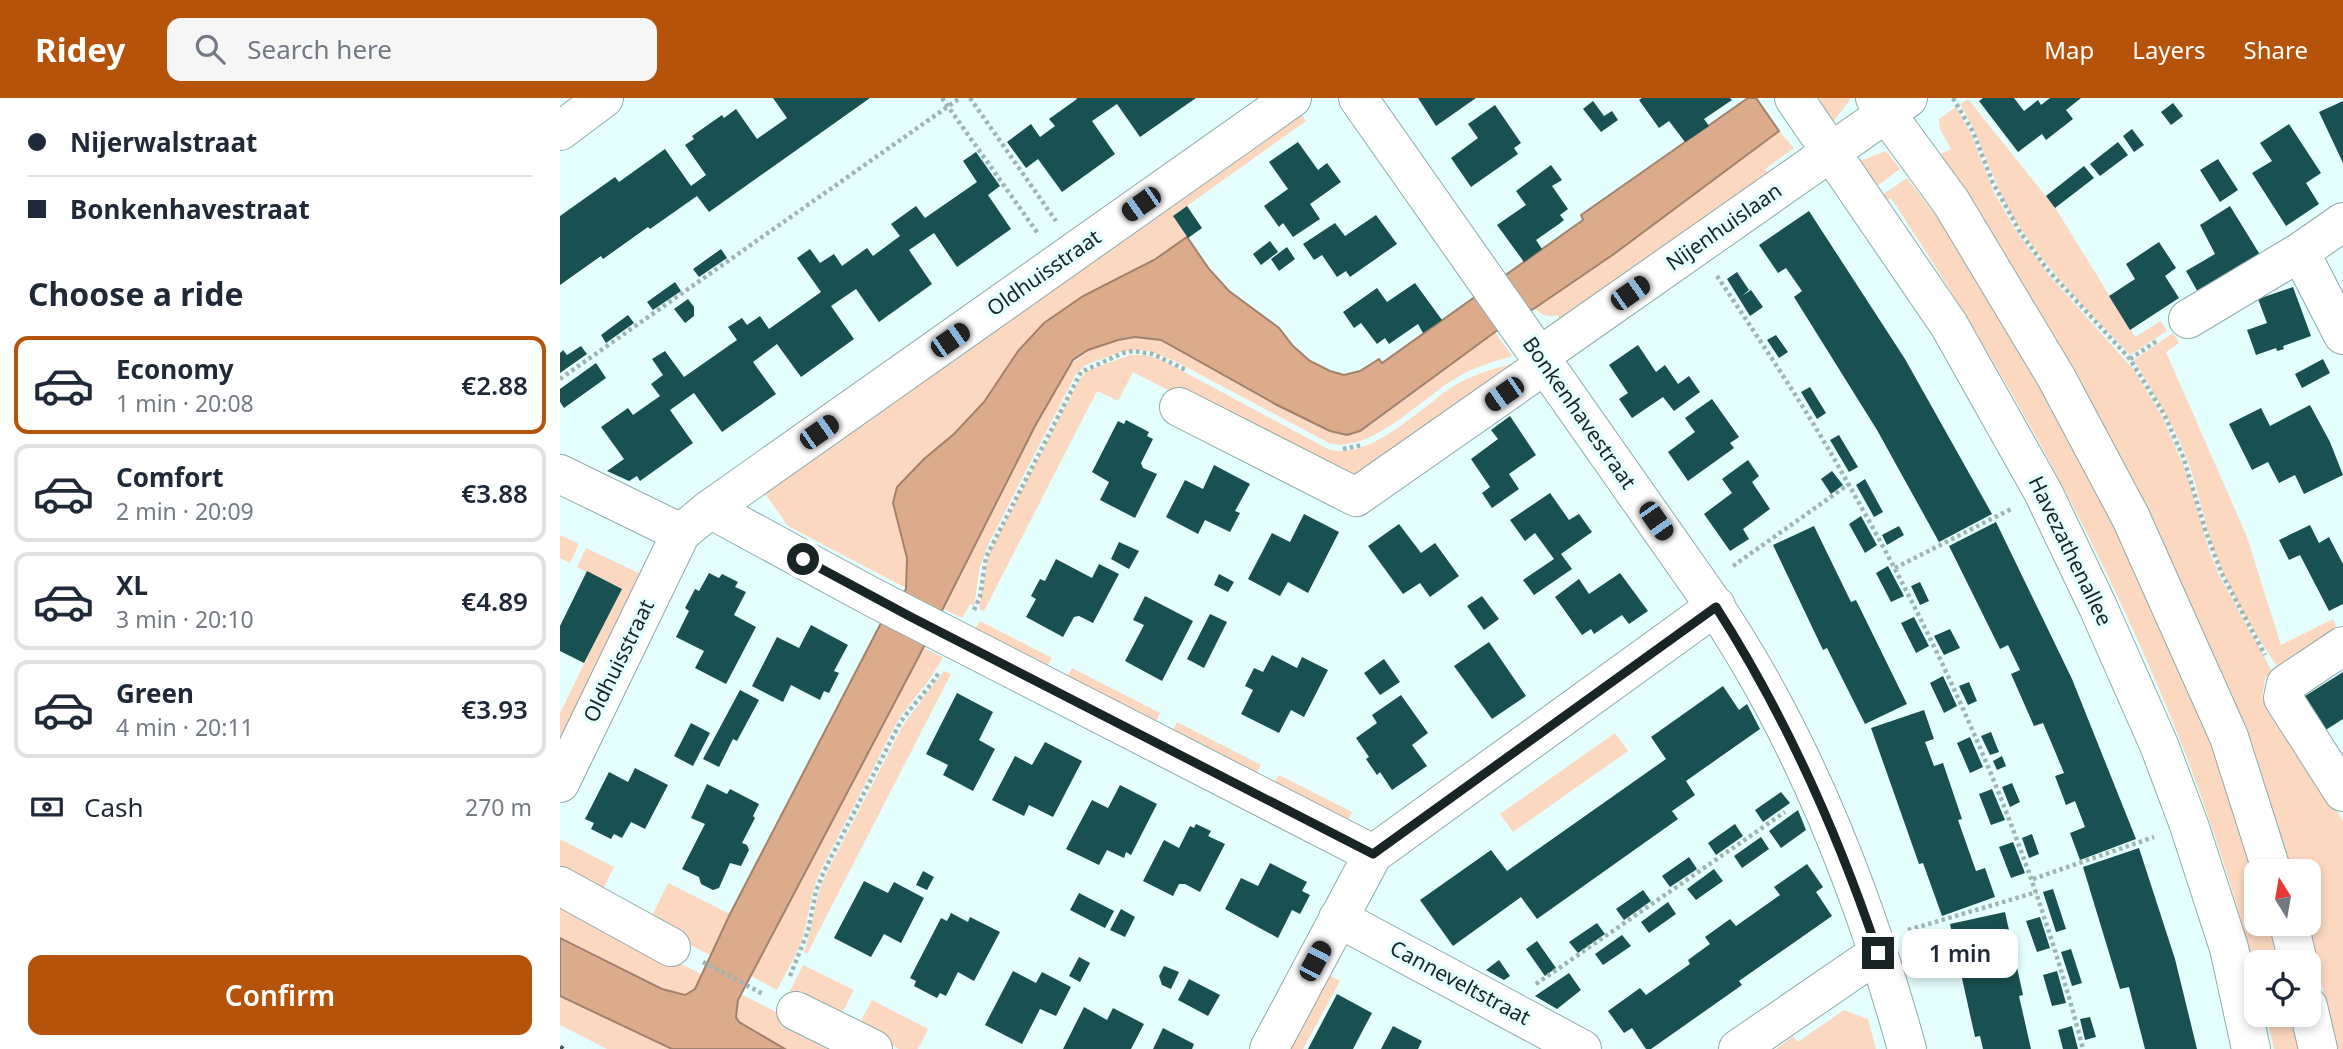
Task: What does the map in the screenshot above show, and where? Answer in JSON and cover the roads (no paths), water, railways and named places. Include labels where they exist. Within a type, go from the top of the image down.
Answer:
[{"type":"street","points":[[560,131],[604,98]]},
{"type":"street","name":"Oldhuisstraat","points":[[560,783],[681,533],[710,509],[1292,98]]},
{"type":"street","name":"Bonkenhavestraat","points":[[1358,98],[1709,597],[1774,705],[1815,791],[1855,886],[1907,1049]]},
{"type":"street","name":"Havezathenallee","points":[[1794,98],[1949,325],[2043,492],[2159,745],[2189,825],[2229,948],[2251,1049]]},
{"type":"street","points":[[1890,103],[2056,377],[2131,518],[2229,737],[2268,859]]},
{"type":"street","name":"Nijenhuislaan","points":[[1186,391],[1356,497],[1538,354],[1832,151],[1890,103]]},
{"type":"street","points":[[2188,319],[2300,252],[2343,222]]},
{"type":"street","points":[[2300,252],[2343,335]]},
{"type":"street","points":[[560,474],[681,533]]},
{"type":"street","points":[[710,509],[872,597],[1373,854]]},
{"type":"street","points":[[1269,1049],[1373,854],[1709,597]]},
{"type":"street","points":[[2343,646],[2286,684],[2283,698],[2343,792]]},
{"type":"street","points":[[560,886],[682,952]]},
{"type":"street","name":"Canneveltstraat","points":[[1338,918],[1582,1049]]},
{"type":"street","points":[[1738,1049],[1876,947]]},
{"type":"street","points":[[785,996],[873,1049]]},
{"type":"street","points":[[2313,1027],[2318,1049]]}]
